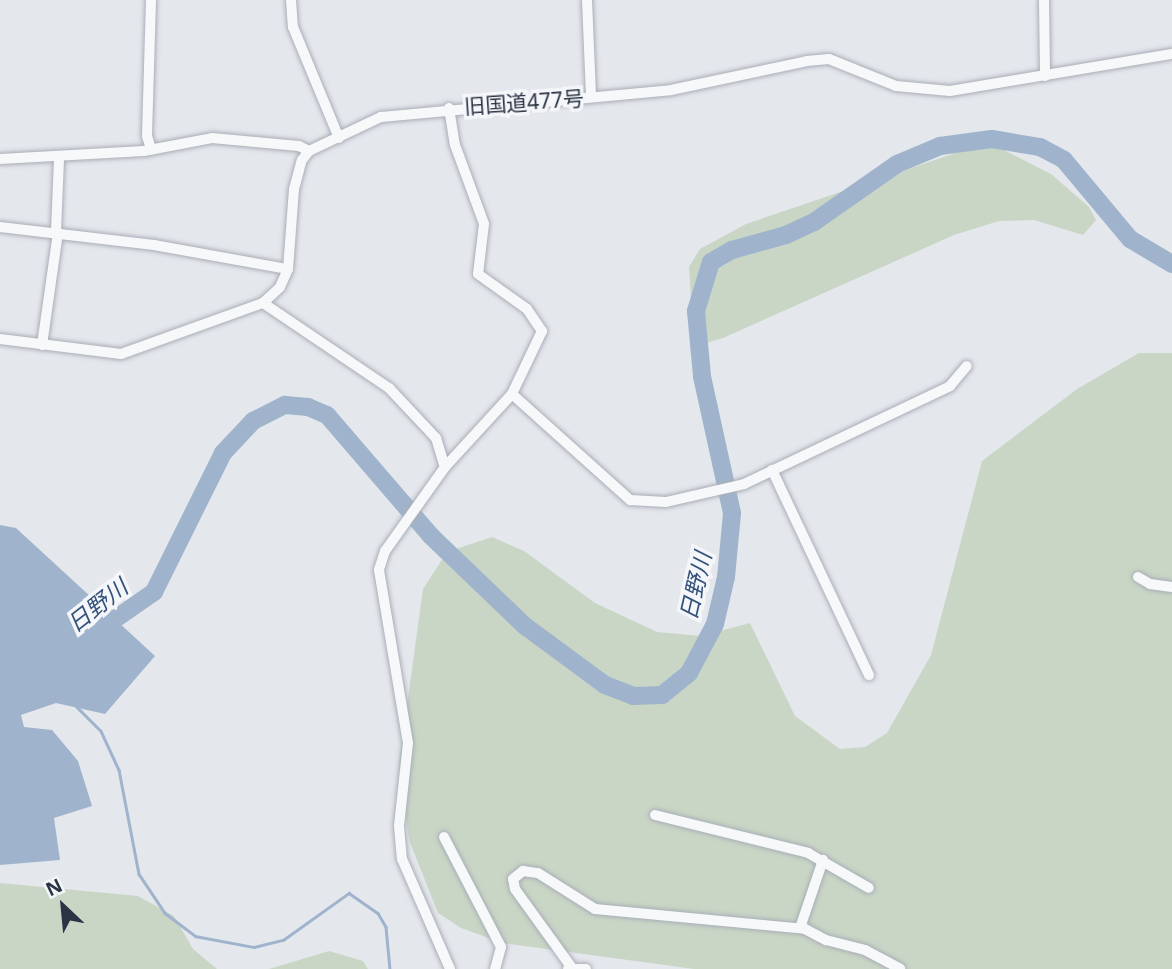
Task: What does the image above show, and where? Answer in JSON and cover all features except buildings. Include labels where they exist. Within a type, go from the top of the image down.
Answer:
[{"type":"street","points":[[150,0],[147,136],[151,149]]},
{"type":"street","points":[[291,0],[293,27],[339,138]]},
{"type":"street","points":[[587,0],[591,97]]},
{"type":"street","points":[[1044,0],[1045,76]]},
{"type":"street","name":"旧国道477号","points":[[309,151],[381,117],[449,108],[671,90],[751,71],[829,59],[875,80],[925,90],[967,90],[1172,54]]},
{"type":"street","points":[[449,108],[455,145],[484,223],[478,274],[515,299],[542,326],[512,394],[444,467],[392,540],[379,570],[407,734],[401,849],[415,895],[450,969]]},
{"type":"street","points":[[0,159],[59,158],[151,149],[212,138],[299,146],[309,151],[294,189],[288,270],[280,287],[263,303],[121,354],[0,339]]},
{"type":"street","points":[[42,345],[57,231],[59,158]]},
{"type":"street","points":[[0,227],[57,231],[288,270]]},
{"type":"street","points":[[263,303],[389,388],[436,438],[444,467]]},
{"type":"street","points":[[512,394],[630,500],[666,502],[744,484],[950,386],[967,366]]},
{"type":"street","points":[[772,470],[869,675]]},
{"type":"street","points":[[1138,577],[1150,584],[1172,587]]},
{"type":"street","points":[[655,815],[823,860],[869,888]]},
{"type":"street","points":[[444,837],[501,947],[495,969]]},
{"type":"street","points":[[800,928],[823,860]]},
{"type":"street","points":[[586,969],[570,968],[515,889],[513,879],[523,871],[538,873],[570,897],[614,914],[800,928],[865,950],[900,969]]},
{"type":"green space","points":[[988,142],[1051,174],[1089,207],[1096,220],[1083,235],[1034,220],[999,221],[954,235],[723,338],[706,343],[693,330],[689,267],[700,249],[746,224]]},
{"type":"green space","points":[[1139,353],[1172,353],[1172,969],[694,969],[503,943],[461,928],[438,913],[409,840],[399,764],[423,589],[447,552],[492,537],[524,551],[595,603],[657,632],[701,636],[750,623],[795,716],[840,749],[865,747],[887,733],[931,655],[982,461],[1077,389]]},
{"type":"green space","points":[[0,883],[138,896],[174,916],[193,949],[217,969],[0,969]]},
{"type":"green space","points":[[329,951],[363,961],[368,969],[269,969]]},
{"type":"water","points":[[0,525],[16,528],[155,656],[105,714],[56,703],[21,715],[24,727],[52,730],[78,761],[92,806],[54,818],[60,860],[0,865]]},
{"type":"waterway","name":"日野川","points":[[95,633],[154,592],[223,453],[253,421],[285,405],[308,407],[327,415],[431,536],[525,626],[605,685],[633,696],[662,695],[689,673],[715,624],[726,577],[732,513],[702,376],[696,311],[711,262],[732,250],[786,235],[814,222],[897,164],[940,146],[992,139],[1040,147],[1064,160],[1130,239],[1172,264]]},
{"type":"waterway","points":[[76,706],[101,731],[119,770],[139,874],[165,913],[195,936],[254,947],[283,940],[349,893],[378,913],[386,927],[390,969]]}]
